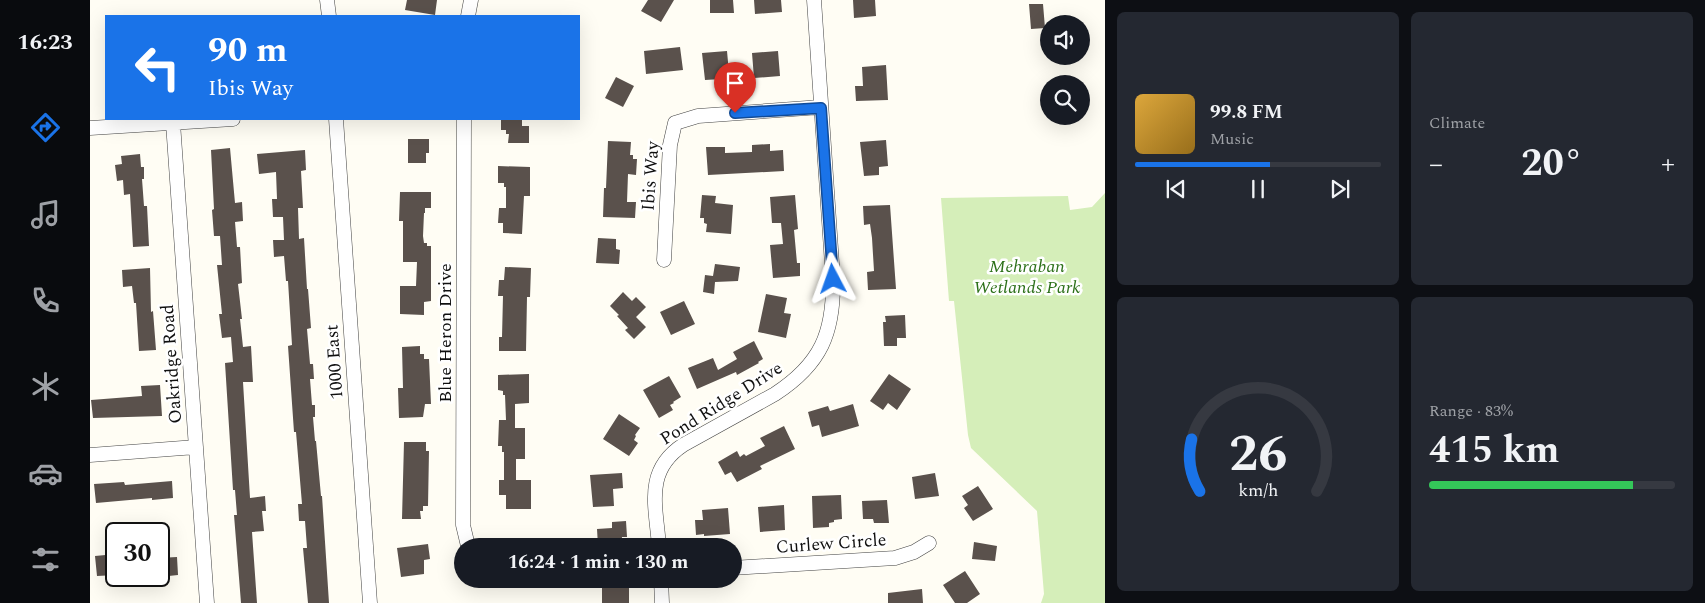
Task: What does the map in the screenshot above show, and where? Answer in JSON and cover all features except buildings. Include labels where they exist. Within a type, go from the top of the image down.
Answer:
[{"type":"street","points":[[328,0],[329,15]]},
{"type":"street","points":[[468,15],[471,0]]},
{"type":"street","name":"Pond Ridge Drive","points":[[658,538],[655,484],[664,461],[672,452],[683,445],[789,385],[811,364],[820,351],[831,318],[834,298],[814,0]]},
{"type":"street","name":"Ibis Way","points":[[664,260],[670,145],[675,123],[698,116],[821,108]]},
{"type":"street","points":[[90,128],[218,120]]},
{"type":"street","name":"1000 East","points":[[336,120],[370,603]]},
{"type":"street","name":"Blue Heron Drive","points":[[464,120],[463,525],[466,538]]},
{"type":"street","name":"Oakridge Road","points":[[172,123],[207,603]]},
{"type":"street","points":[[90,455],[196,447]]},
{"type":"street","name":"Curlew Circle","points":[[742,567],[895,558],[914,552],[929,543]]},
{"type":"street","points":[[661,588],[662,603]]},
{"type":"green space","name":"Mehraban Wetlands Park","points":[[1105,193],[1105,603],[1041,603],[1044,594],[1037,511],[971,448],[954,301],[949,301],[941,198],[1068,196],[1070,210],[1092,207]]},
{"type":"route","points":[[735,113],[821,108],[833,279]]}]
